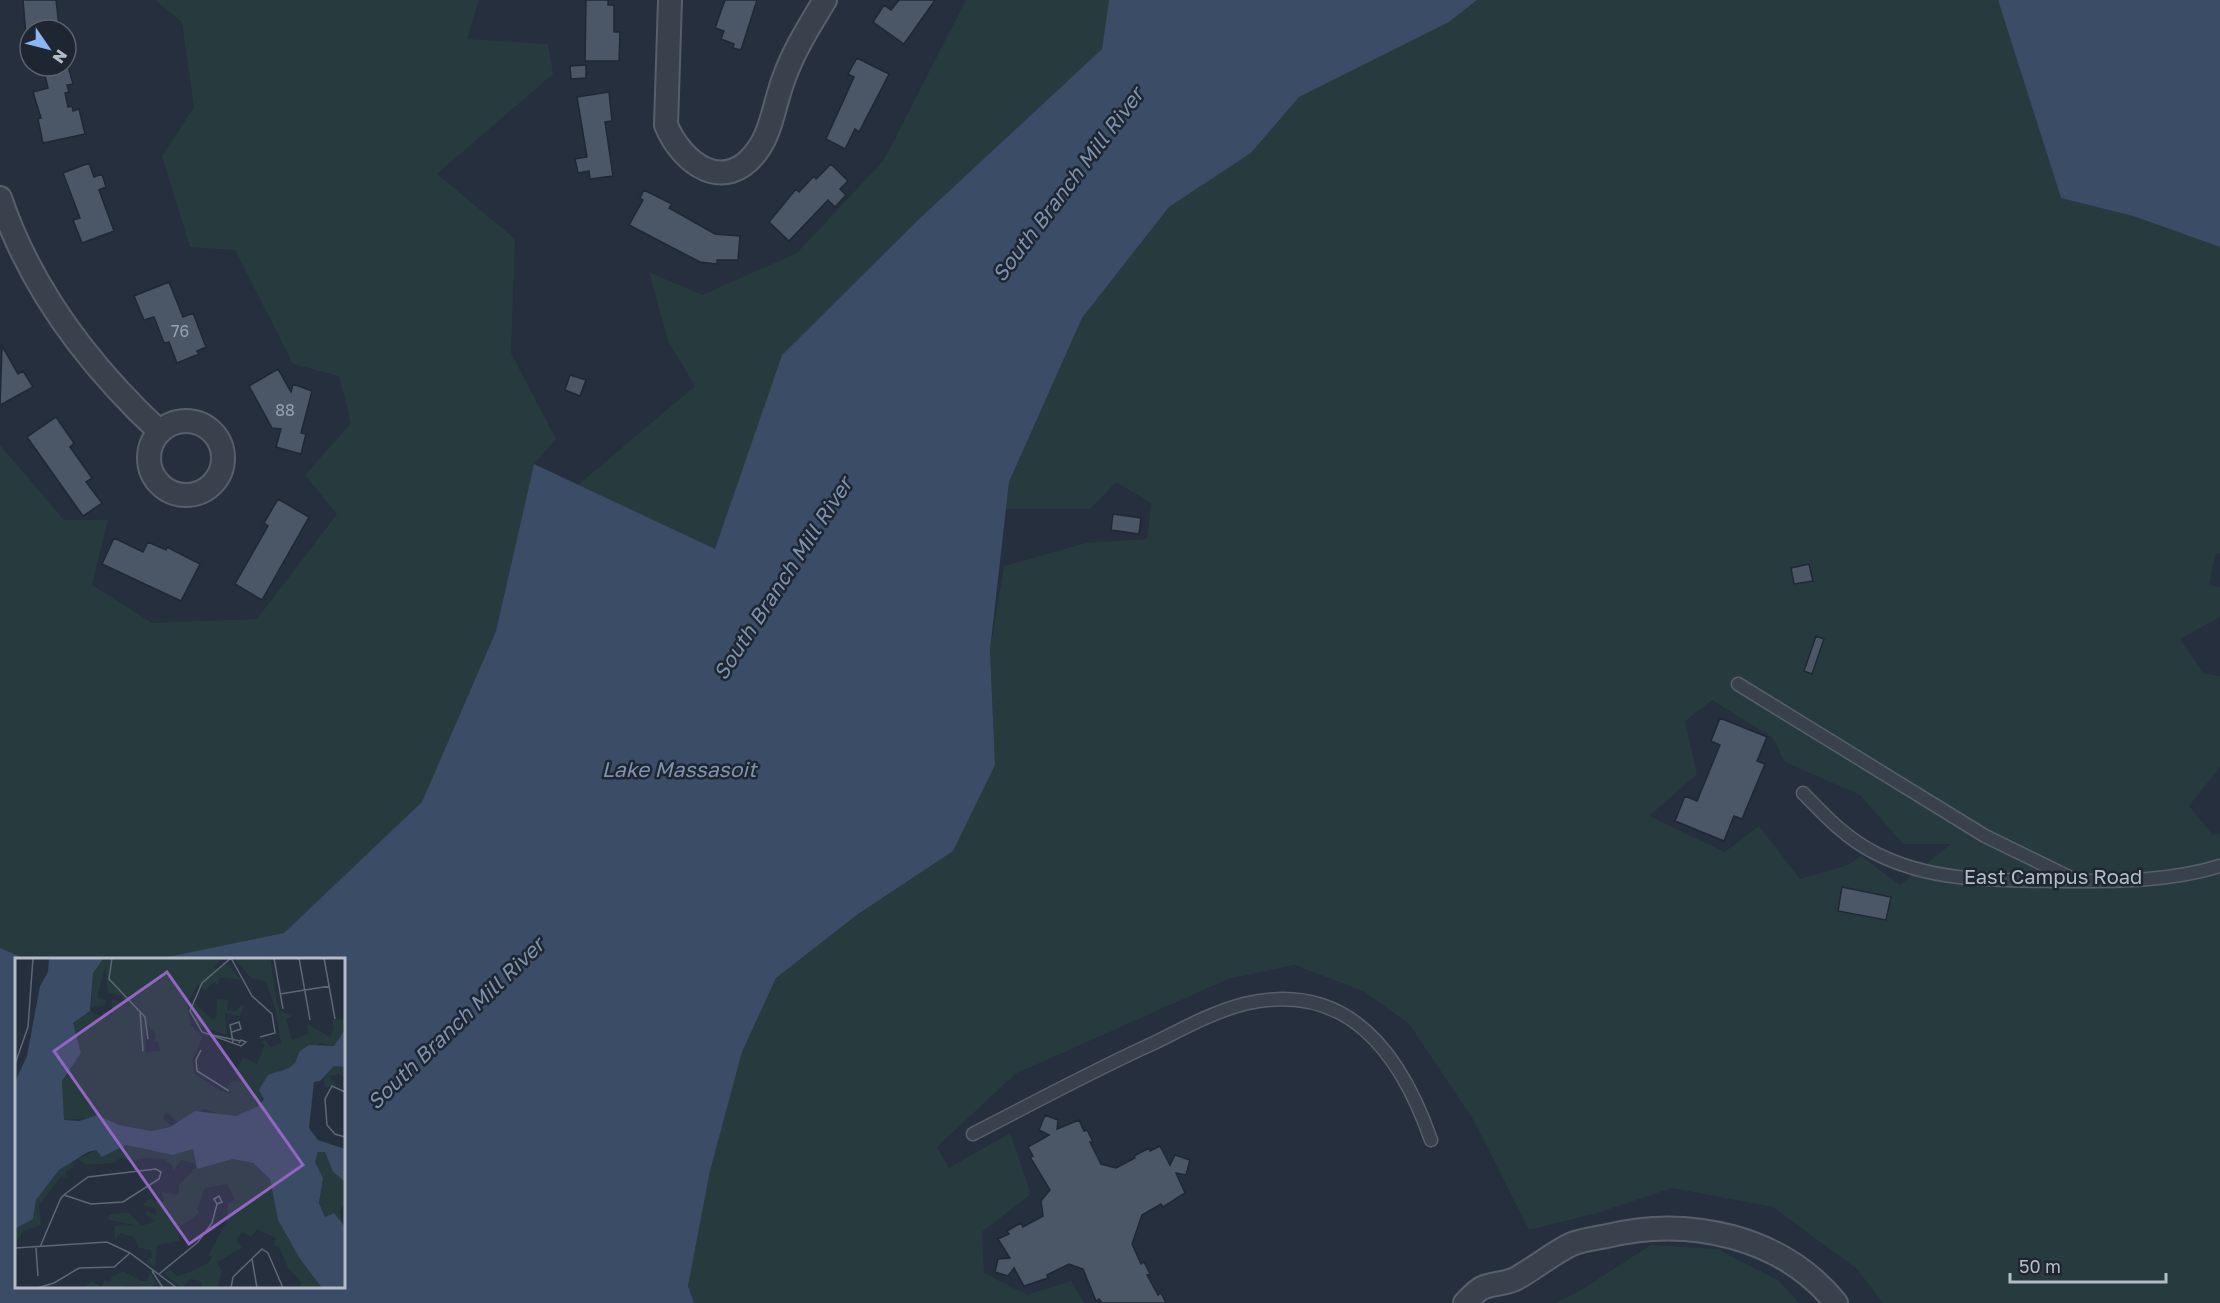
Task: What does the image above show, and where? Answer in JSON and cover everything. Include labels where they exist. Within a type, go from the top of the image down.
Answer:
[{"type":"street","points":[[670,0],[666,125],[674,142],[696,165],[705,170],[725,172],[743,166],[758,150],[789,65],[825,0]]},
{"type":"street","points":[[0,198],[18,247],[40,288],[115,388],[160,432]]},
{"type":"street","points":[[1464,1303],[1481,1289],[1514,1280],[1572,1244],[1638,1228],[1668,1227],[1701,1229],[1764,1248],[1796,1266],[1826,1290],[1836,1303]]},
{"type":"street","points":[[1502,1303],[1514,1280]]},
{"type":"lane","points":[[1738,684],[1985,836],[2077,881]]},
{"type":"lane","name":"East Campus Road","points":[[1803,793],[1828,819],[1859,844],[1918,870],[1992,881],[2077,881],[2156,878],[2220,866]]},
{"type":"lane","points":[[973,1134],[1137,1050],[1222,1011],[1244,1004],[1296,1000],[1341,1014],[1364,1029],[1386,1050],[1405,1077],[1431,1140]]},
{"type":"green space","points":[[155,0],[479,0],[467,39],[548,44],[553,74],[437,174],[515,239],[511,353],[556,439],[534,464],[496,631],[422,803],[284,933],[167,958],[24,958],[0,948],[0,445],[64,520],[108,520],[92,585],[152,623],[257,619],[337,514],[305,475],[351,423],[339,376],[293,364],[235,250],[190,247],[162,156],[194,107],[182,22]]},
{"type":"green space","points":[[966,0],[1109,0],[1102,49],[918,220],[782,355],[715,550],[578,485],[695,386],[668,341],[649,272],[702,295],[797,253],[884,160]]},
{"type":"green space","points":[[1477,0],[1998,0],[2061,198],[2133,216],[2220,247],[2220,553],[2215,555],[2209,585],[2220,587],[2220,617],[2180,639],[2203,673],[2220,676],[2220,767],[2189,806],[2213,835],[2220,833],[2220,1303],[1883,1303],[1857,1269],[1773,1207],[1672,1188],[1597,1213],[1529,1230],[1473,1119],[1409,1024],[1365,992],[1295,965],[1228,979],[1015,1074],[937,1147],[949,1168],[1010,1133],[1031,1194],[982,1232],[984,1273],[1027,1295],[1071,1281],[1084,1303],[694,1303],[688,1286],[710,1171],[742,1052],[776,978],[858,914],[995,765],[990,650],[1004,566],[1086,543],[1147,539],[1151,503],[1116,482],[1090,509],[1006,509],[1009,482],[1082,318],[1169,207],[1251,153],[1299,97],[1449,22]],"holes":[[[1712,700],[1773,738],[1785,762],[1860,795],[1903,844],[1951,844],[1900,885],[1861,856],[1848,865],[1800,879],[1759,826],[1725,852],[1649,816],[1697,774],[1685,721]]]},
{"type":"green space","points":[[1651,1245],[1718,1249],[1779,1281],[1799,1303],[1556,1303],[1578,1292]]},
{"type":"water","name":"Lake Massasoit","points":[[1109,0],[1477,0],[1449,22],[1299,97],[1251,153],[1169,207],[1082,318],[1009,482],[990,650],[995,765],[953,851],[858,914],[776,978],[742,1052],[710,1171],[688,1286],[694,1303],[0,1303],[0,948],[24,958],[15,958],[15,1288],[345,1288],[345,958],[163,958],[284,933],[422,802],[496,631],[534,464],[715,549],[782,355],[918,220],[1102,49]]},
{"type":"water","points":[[1998,0],[2220,0],[2220,247],[2133,216],[2061,198]]},
{"type":"building","points":[[23,0],[56,0],[58,18],[24,18]]},
{"type":"building","points":[[586,0],[608,0],[608,5],[614,5],[614,32],[620,32],[619,61],[585,61]]},
{"type":"building","points":[[725,0],[757,0],[741,50],[733,48],[734,44],[721,39],[724,31],[715,28]]},
{"type":"building","points":[[899,0],[935,0],[904,44],[873,22],[884,5],[891,10]]},
{"type":"building","points":[[857,58],[889,74],[859,132],[855,129],[845,149],[826,139],[854,77],[848,74]]},
{"type":"building","points":[[586,65],[586,78],[571,79],[570,66]]},
{"type":"building","points":[[46,78],[71,78],[73,84],[67,85],[69,92],[65,93],[68,107],[72,106],[73,111],[79,109],[85,134],[43,143],[38,119],[41,118],[33,92],[48,88]]},
{"type":"building","points":[[609,92],[612,121],[605,122],[613,176],[590,179],[589,171],[578,173],[575,159],[587,157],[577,97]]},
{"type":"building","points":[[89,163],[94,177],[102,174],[106,187],[99,190],[114,231],[82,243],[73,220],[80,218],[63,173]]},
{"type":"building","points":[[831,164],[848,181],[840,189],[846,195],[835,207],[828,200],[789,241],[769,222],[796,189],[799,192],[814,176],[816,179]]},
{"type":"building","points":[[644,190],[672,204],[669,208],[715,234],[740,236],[738,260],[717,260],[717,264],[700,262],[629,225],[643,200],[640,198]]},
{"type":"building","points":[[169,282],[183,317],[193,313],[206,347],[197,351],[199,354],[177,363],[169,342],[164,343],[154,317],[144,320],[134,296]]},
{"type":"building","points":[[2,346],[18,374],[23,371],[33,387],[0,405]]},
{"type":"building","points":[[278,369],[291,392],[293,384],[312,391],[301,433],[306,434],[301,454],[276,447],[281,429],[272,428],[249,386]]},
{"type":"building","points":[[570,375],[586,380],[580,396],[565,390]]},
{"type":"building","points":[[56,417],[74,443],[70,447],[92,478],[86,482],[102,503],[83,516],[27,437]]},
{"type":"building","points":[[278,499],[309,517],[262,600],[235,584],[268,526],[264,523]]},
{"type":"building","points":[[1113,514],[1141,518],[1139,534],[1111,530]]},
{"type":"building","points":[[114,538],[143,552],[148,542],[166,550],[167,547],[200,564],[181,601],[102,564]]},
{"type":"building","points":[[1809,564],[1813,581],[1794,584],[1791,568]]},
{"type":"building","points":[[1816,636],[1824,639],[1812,674],[1804,671]]},
{"type":"building","points":[[1720,718],[1767,737],[1757,761],[1765,764],[1742,819],[1734,816],[1724,841],[1675,821],[1685,796],[1697,801],[1720,745],[1711,741]]},
{"type":"building","points":[[1842,887],[1891,897],[1886,920],[1838,911]]},
{"type":"building","points":[[1045,1115],[1058,1120],[1057,1129],[1079,1120],[1093,1142],[1090,1142],[1101,1164],[1116,1168],[1149,1148],[1150,1151],[1160,1146],[1170,1165],[1175,1155],[1190,1160],[1186,1175],[1176,1173],[1185,1193],[1163,1207],[1161,1204],[1142,1215],[1132,1244],[1141,1264],[1144,1262],[1150,1274],[1147,1275],[1158,1295],[1161,1293],[1166,1303],[1102,1303],[1099,1299],[1096,1301],[1083,1269],[1069,1264],[1047,1275],[1048,1278],[1024,1286],[1014,1268],[1008,1276],[995,1272],[998,1259],[1010,1258],[998,1239],[1009,1234],[1007,1231],[1021,1223],[1023,1227],[1043,1216],[1041,1201],[1050,1190],[1030,1157],[1033,1156],[1028,1147],[1049,1135],[1039,1130]]},
{"type":"water label","name":"South Branch Mill River","points":[[1068,185]]},
{"type":"water label","name":"South Branch Mill River","points":[[783,579]]},
{"type":"water label","name":"South Branch Mill River","points":[[456,1024]]}]
